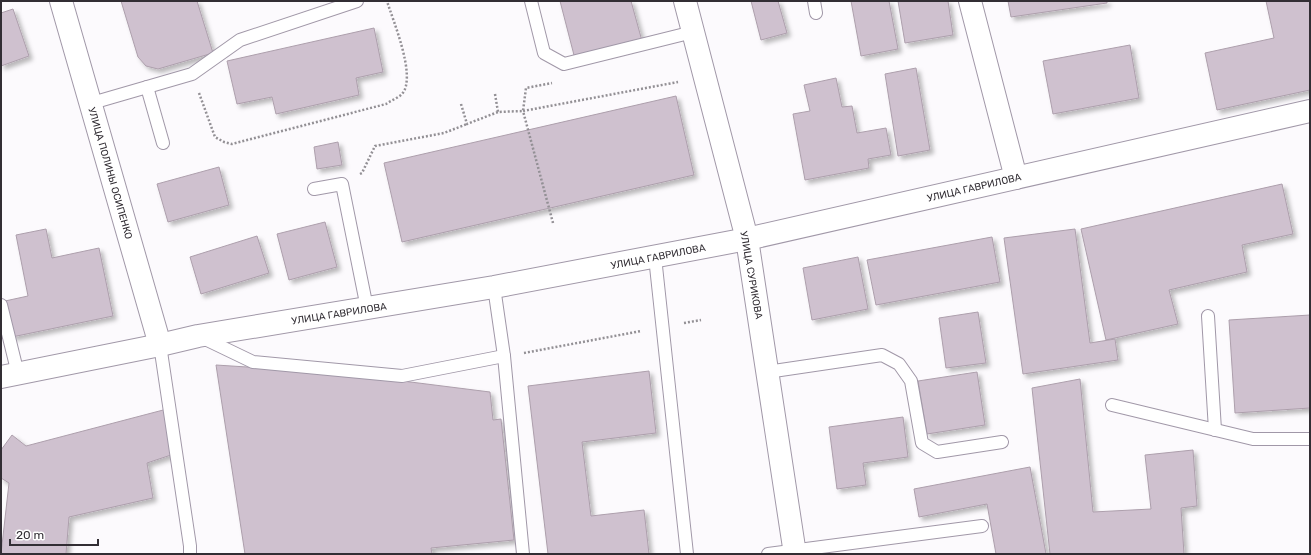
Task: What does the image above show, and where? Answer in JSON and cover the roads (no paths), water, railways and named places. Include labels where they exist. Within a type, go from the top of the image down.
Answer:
[{"type":"main road","name":"УЛИЦА ПОЛИНЫ ОСИПЕНКО","points":[[61,1],[92,103],[160,345]]},
{"type":"main road","name":"УЛИЦА СУРИКОВА","points":[[685,1],[747,239],[795,552]]},
{"type":"main road","points":[[970,1],[1016,178]]},
{"type":"main road","name":"УЛИЦА ГАВРИЛОВА","points":[[10,376],[198,336],[494,287],[747,239],[1310,111]]},
{"type":"lane","points":[[92,103],[192,74],[240,40],[357,1]]},
{"type":"lane","points":[[531,1],[544,52],[564,64],[693,32]]},
{"type":"lane","points":[[147,87],[163,143]]},
{"type":"lane","points":[[314,189],[342,184],[367,308]]},
{"type":"lane","points":[[655,257],[688,554]]},
{"type":"lane","points":[[494,287],[504,356],[523,554]]},
{"type":"lane","points":[[1,305],[10,376]]},
{"type":"lane","points":[[1208,316],[1215,430]]},
{"type":"lane","points":[[198,336],[253,362],[402,376],[504,356]]},
{"type":"lane","points":[[160,345],[190,554]]},
{"type":"lane","points":[[767,372],[882,355],[899,364],[910,380],[922,443],[937,452],[1002,442]]},
{"type":"lane","points":[[1112,405],[1253,439],[1310,439]]},
{"type":"lane","points":[[768,554],[795,552],[982,526]]}]
